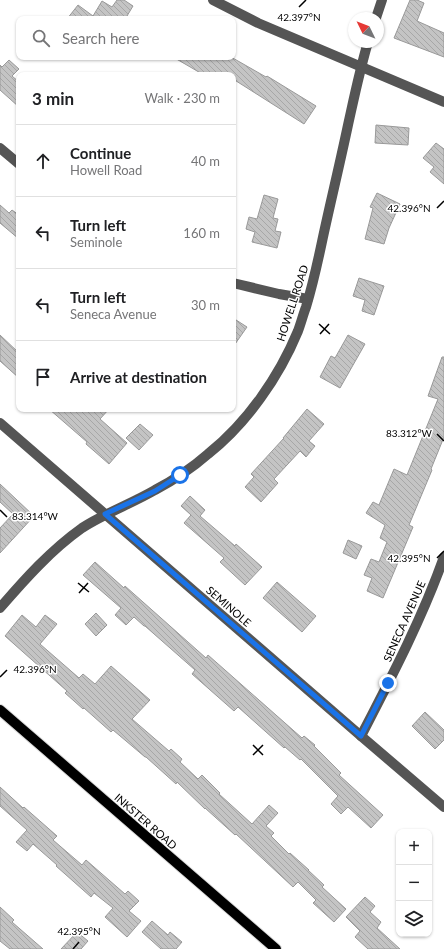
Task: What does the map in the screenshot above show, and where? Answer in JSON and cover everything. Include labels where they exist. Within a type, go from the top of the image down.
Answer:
[{"type":"main road","name":"INKSTER ROAD","points":[[0,710],[276,949]]},
{"type":"street","points":[[213,0],[258,23],[444,102]]},
{"type":"street","points":[[378,12],[382,0]]},
{"type":"street","name":"HOWELL ROAD","points":[[0,608],[28,577],[61,545],[81,529],[105,514],[155,491],[180,475],[210,453],[236,428],[260,400],[280,369],[299,329],[308,300],[366,48]]},
{"type":"street","points":[[0,148],[16,161]]},
{"type":"street","points":[[236,284],[308,300]]},
{"type":"street","name":"SEMINOLE","points":[[0,423],[444,807]]},
{"type":"street","name":"SENECA AVENUE","points":[[361,736],[417,623],[444,557]]},
{"type":"building","points":[[117,0],[124,0],[133,6],[127,16],[93,16],[102,1],[112,7]]},
{"type":"building","points":[[410,0],[417,0],[424,3],[417,21],[444,33],[444,57],[394,38]]},
{"type":"building","points":[[78,5],[93,16],[69,16]]},
{"type":"building","points":[[9,60],[19,69],[12,76],[16,79],[16,104],[0,90],[0,65],[2,67]]},
{"type":"building","points":[[178,60],[236,60],[266,77],[267,76],[316,106],[304,124],[236,81],[236,72],[199,72]]},
{"type":"building","points":[[376,125],[409,128],[408,145],[375,143]]},
{"type":"building","points":[[436,143],[444,149],[444,184],[430,172],[434,167],[423,158]]},
{"type":"building","points":[[377,193],[400,204],[389,228],[384,244],[365,239],[373,208],[370,207]]},
{"type":"building","points":[[264,195],[278,199],[273,218],[278,219],[275,231],[281,232],[277,248],[252,242],[255,232],[246,229],[249,217],[257,219]]},
{"type":"building","points":[[0,205],[9,213],[12,210],[16,213],[16,236],[0,223]]},
{"type":"building","points":[[359,278],[384,286],[374,315],[362,311],[365,300],[353,296]]},
{"type":"building","points":[[236,320],[247,327],[236,343]]},
{"type":"building","points":[[0,335],[16,350],[16,375],[0,361]]},
{"type":"building","points":[[348,335],[365,344],[340,388],[320,377],[331,356],[335,358]]},
{"type":"building","points":[[442,357],[444,357],[444,437],[409,525],[413,527],[383,598],[367,591],[372,578],[364,575],[371,559],[379,562],[387,542],[380,538],[385,525],[366,513],[373,502],[379,505],[394,469],[407,475],[438,399],[428,396]]},
{"type":"building","points":[[307,409],[324,424],[309,441],[315,446],[306,457],[300,451],[274,479],[278,483],[261,502],[245,487],[254,477],[251,474],[284,438]]},
{"type":"building","points":[[52,412],[106,412],[100,419],[127,443],[109,464],[86,444],[87,442]]},
{"type":"building","points":[[140,424],[153,435],[139,450],[126,438]]},
{"type":"building","points":[[0,484],[34,516],[0,553],[0,528],[13,514],[0,502]]},
{"type":"building","points":[[190,496],[205,510],[200,516],[235,546],[236,544],[262,567],[245,585],[220,562],[224,558],[184,523],[191,515],[181,506]]},
{"type":"building","points":[[348,540],[362,546],[356,559],[343,553]]},
{"type":"building","points":[[95,562],[124,588],[125,586],[206,658],[208,655],[302,738],[304,736],[315,745],[314,746],[341,773],[339,775],[383,815],[371,828],[348,807],[341,814],[331,804],[338,796],[301,759],[300,760],[285,747],[284,748],[238,707],[234,711],[192,674],[195,670],[134,617],[126,625],[115,615],[121,608],[83,575]]},
{"type":"building","points":[[277,582],[316,616],[302,632],[263,598]]},
{"type":"building","points":[[96,613],[107,625],[96,636],[85,624]]},
{"type":"building","points":[[22,615],[36,627],[45,615],[57,624],[40,644],[79,678],[83,674],[95,684],[111,666],[150,700],[132,719],[169,751],[171,749],[182,759],[180,762],[198,779],[202,775],[220,793],[219,794],[252,824],[269,805],[278,813],[266,826],[274,833],[271,836],[289,854],[290,853],[309,870],[324,885],[322,887],[346,909],[334,922],[313,903],[316,900],[298,882],[293,887],[236,834],[235,835],[205,809],[177,782],[176,784],[113,730],[111,732],[84,708],[83,709],[65,693],[67,691],[5,636]]},
{"type":"building","points":[[425,712],[444,730],[444,740],[435,749],[412,726]]},
{"type":"building","points":[[0,787],[57,836],[53,840],[82,865],[86,860],[125,894],[128,891],[139,901],[129,911],[141,921],[127,937],[105,917],[113,908],[94,893],[91,897],[33,844],[27,851],[16,842],[27,830],[0,806]]},
{"type":"building","points":[[365,897],[375,906],[370,912],[381,922],[377,928],[400,949],[368,949],[355,937],[360,931],[346,917]]},
{"type":"building","points":[[0,907],[14,920],[12,922],[43,949],[10,949],[0,941]]},
{"type":"building","points":[[152,921],[168,935],[170,932],[182,942],[176,949],[161,949],[142,932]]},
{"type":"building","points":[[77,932],[88,941],[81,949],[61,949]]},
{"type":"route","points":[[180,475],[155,491],[105,514],[361,736],[388,683]]}]
